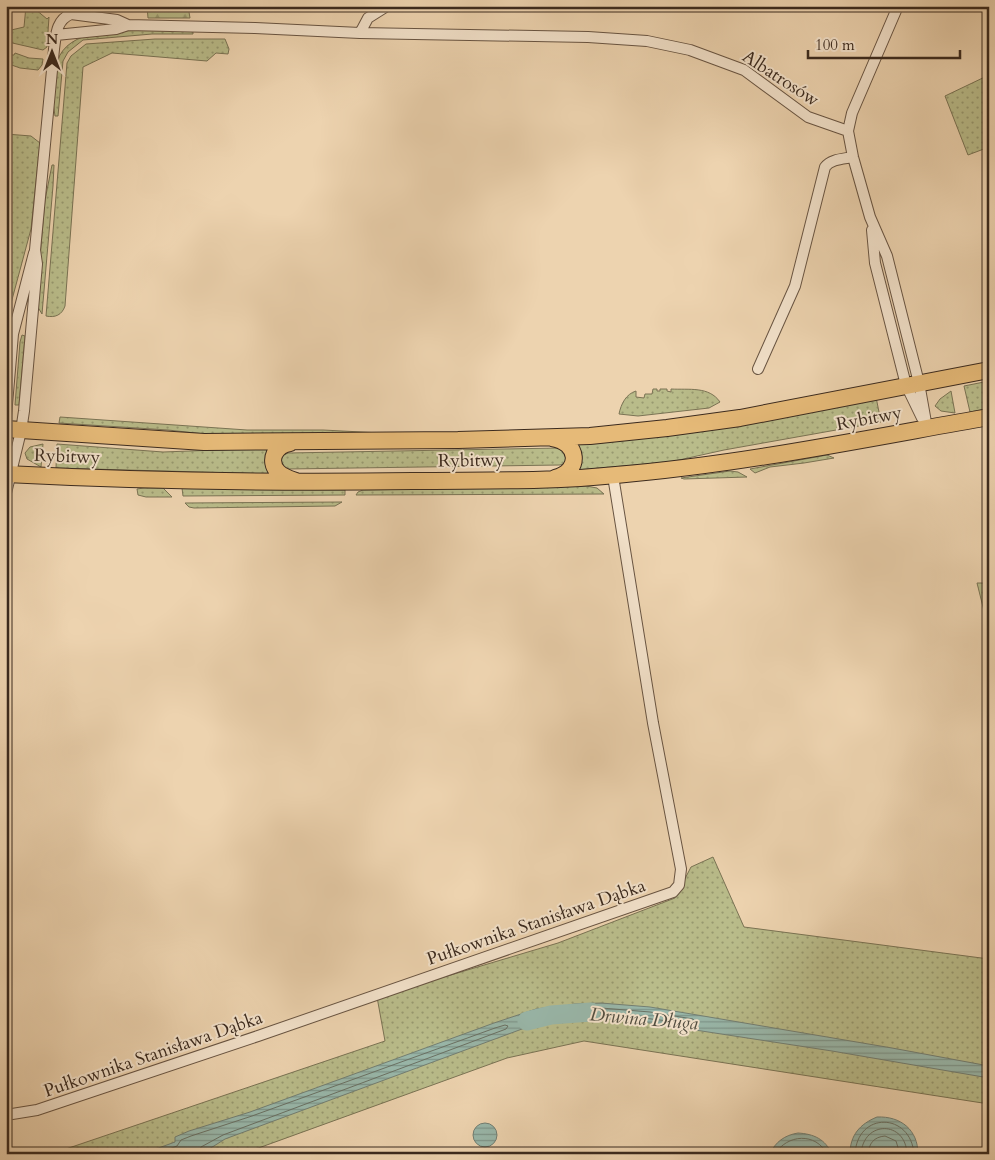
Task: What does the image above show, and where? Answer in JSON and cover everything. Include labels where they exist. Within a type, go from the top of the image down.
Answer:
[{"type":"main road","points":[[913,384],[989,370]]},
{"type":"main road","name":"Rybitwy","points":[[14,430],[195,442],[550,438],[648,430],[725,420],[913,384]]},
{"type":"main road","points":[[927,428],[989,416]]},
{"type":"main road","name":"Rybitwy","points":[[9,474],[305,483],[550,479],[613,476],[757,459],[927,428]]},
{"type":"main road","points":[[550,438],[567,443],[573,451],[574,459],[572,468],[567,473],[550,479]]},
{"type":"main road","points":[[292,442],[284,444],[277,449],[274,456],[274,464],[282,475],[294,481],[305,483]]},
{"type":"street","points":[[360,33],[368,18],[386,6]]},
{"type":"street","name":"Rybitwy","points":[[898,6],[852,113],[848,131],[852,157],[870,217],[875,263],[927,428]]},
{"type":"street","name":"Albatrosów","points":[[57,30],[65,16],[71,14],[117,20],[128,25]]},
{"type":"street","name":"Albatrosów","points":[[57,30],[116,29],[128,25],[360,33],[588,37],[647,42],[676,46],[704,54],[744,70],[808,117],[848,131]]},
{"type":"street","points":[[6,493],[36,264],[35,250],[57,30]]},
{"type":"street","points":[[758,369],[795,286],[826,164],[852,157]]},
{"type":"street","points":[[6,416],[13,334],[35,250]]},
{"type":"street","name":"Pułkownika Stanisława Dąbka","points":[[6,1115],[37,1110],[56,1104],[673,892],[679,885],[681,869],[653,723],[613,476]]},
{"type":"green space","points":[[26,6],[35,9],[47,19],[49,17],[47,47],[43,50],[8,42],[6,45],[7,31],[24,27]]},
{"type":"green space","points":[[147,6],[188,6],[190,18],[148,18]]},
{"type":"green space","points":[[148,30],[193,31],[193,34],[152,34],[83,40],[68,52],[63,61],[58,116],[55,116],[53,102],[57,62],[63,51],[83,37],[95,34]]},
{"type":"green space","points":[[155,39],[225,39],[229,49],[228,54],[216,53],[207,61],[112,53],[83,67],[65,306],[58,315],[46,316],[67,63],[71,56],[86,44]]},
{"type":"green space","points":[[15,53],[29,58],[43,59],[42,65],[38,70],[20,68],[6,63],[6,60],[9,60],[11,55]]},
{"type":"green space","points":[[989,75],[989,147],[968,155],[945,96]]},
{"type":"green space","points":[[6,134],[31,136],[40,143],[31,229],[6,322]]},
{"type":"green space","points":[[52,165],[54,165],[53,186],[42,314],[36,304],[45,200]]},
{"type":"green space","points":[[22,335],[25,336],[19,405],[15,405],[20,342]]},
{"type":"green space","points":[[989,381],[989,408],[970,412],[964,386]]},
{"type":"green space","points":[[653,389],[660,391],[660,389],[667,389],[667,391],[671,392],[671,389],[704,391],[710,393],[720,402],[709,408],[638,416],[619,414],[629,394],[636,391],[636,397],[644,398],[645,394],[652,394]]},
{"type":"green space","points":[[951,391],[955,413],[941,411],[935,406],[940,399]]},
{"type":"green space","points":[[876,397],[881,422],[724,450],[670,462],[577,470],[576,442]]},
{"type":"green space","points":[[60,417],[247,430],[323,430],[381,433],[232,437],[168,430],[59,423]]},
{"type":"green space","points":[[43,444],[41,467],[27,459],[25,453],[30,447]]},
{"type":"green space","points":[[57,444],[163,452],[270,448],[271,474],[56,468]]},
{"type":"green space","points":[[559,448],[567,452],[565,463],[560,465],[287,469],[283,467],[280,457],[288,453]]},
{"type":"green space","points":[[827,455],[834,458],[770,467],[755,473],[750,469]]},
{"type":"green space","points":[[730,471],[738,472],[747,477],[681,478]]},
{"type":"green space","points":[[586,486],[597,488],[604,494],[356,495],[363,490]]},
{"type":"green space","points":[[163,488],[172,497],[146,497],[138,495],[137,489]]},
{"type":"green space","points":[[182,488],[345,490],[345,495],[183,496]]},
{"type":"green space","points":[[342,502],[335,506],[194,508],[189,507],[185,503]]},
{"type":"green space","points":[[977,583],[989,583],[989,631]]},
{"type":"green space","points":[[713,857],[744,927],[989,959],[989,1104],[584,1041],[507,1058],[242,1154],[51,1154],[385,1041],[377,997],[558,943],[675,898],[691,867]]},
{"type":"water","points":[[601,1003],[650,1007],[989,1066],[989,1078],[832,1051],[643,1022],[581,1017],[568,1020],[565,1006]]},
{"type":"water","points":[[551,1007],[552,1021],[522,1029],[225,1139],[206,1151],[196,1154],[142,1154],[175,1142],[175,1137],[189,1131],[250,1112],[494,1023],[536,1009]]},
{"type":"water","points":[[877,1117],[894,1119],[906,1126],[915,1138],[918,1154],[850,1154],[850,1147],[857,1131]]},
{"type":"water","points":[[485,1123],[490,1124],[496,1130],[496,1140],[490,1146],[485,1147],[480,1146],[474,1140],[473,1135],[474,1130],[480,1124]]},
{"type":"water","points":[[798,1133],[818,1138],[832,1154],[770,1154],[781,1140],[789,1135]]},
{"type":"waterway","name":"Drwina Długa","points":[[527,1021],[551,1015],[591,1012]]}]
